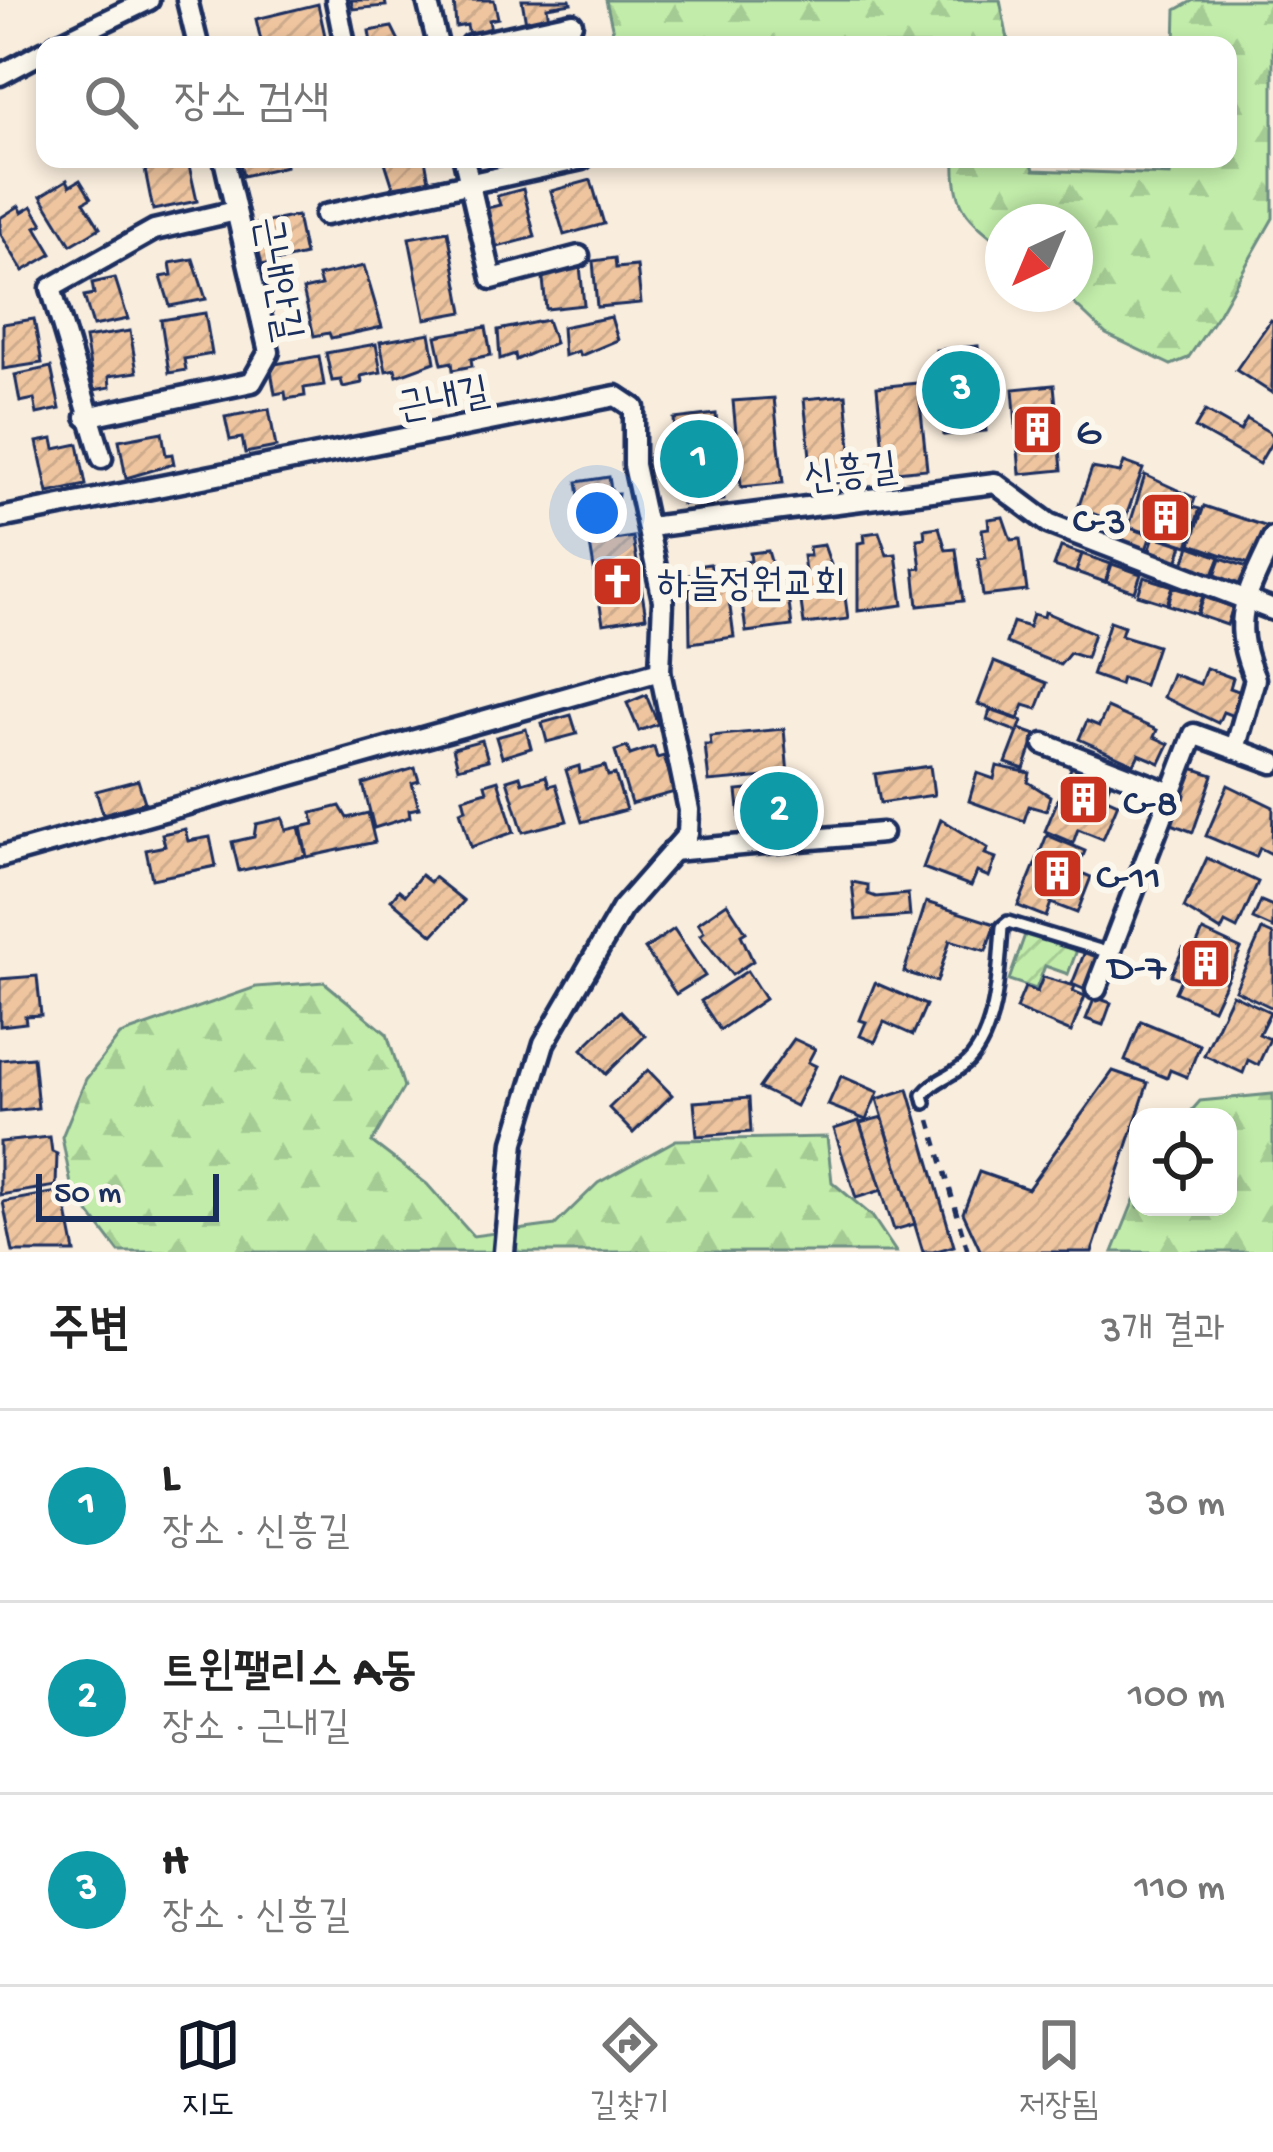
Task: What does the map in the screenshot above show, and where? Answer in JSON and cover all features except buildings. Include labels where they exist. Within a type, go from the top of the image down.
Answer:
[{"type":"street","points":[[75,36],[149,0]]},
{"type":"street","points":[[188,0],[196,36]]},
{"type":"street","points":[[336,0],[343,36]]},
{"type":"street","points":[[427,0],[436,36]]},
{"type":"street","points":[[512,36],[572,23]]},
{"type":"street","points":[[0,76],[36,56]]},
{"type":"street","name":"근내안길","points":[[86,417],[252,382],[269,352],[226,168]]},
{"type":"street","points":[[466,168],[492,279],[579,256]]},
{"type":"street","points":[[325,215],[545,168]]},
{"type":"street","points":[[102,458],[51,288],[154,230],[236,211]]},
{"type":"street","name":"근내길","points":[[0,518],[616,396],[634,408],[634,465],[663,600],[659,670],[689,810],[688,834],[622,909],[544,1043],[514,1142],[504,1252]]},
{"type":"street","name":"신흥길","points":[[649,527],[995,483],[1049,523],[1273,610]]},
{"type":"street","points":[[1234,749],[1255,679],[1239,643],[1245,602],[1273,538]]},
{"type":"street","points":[[0,857],[659,670]]},
{"type":"street","points":[[1096,988],[1194,734],[1273,763]]},
{"type":"street","points":[[1044,744],[1173,794]]},
{"type":"street","points":[[672,851],[883,832]]},
{"type":"lane","points":[[926,1103],[923,1095],[930,1085],[964,1066],[978,1050],[996,988],[1002,927],[1008,922],[1110,953]]},
{"type":"path","points":[[926,1103],[968,1252]]},
{"type":"green space","points":[[606,0],[1000,0],[1007,36],[614,36]]},
{"type":"green space","points":[[1194,0],[1273,0],[1273,218],[1188,358],[1171,365],[1106,334],[1083,312],[1093,312],[1093,204],[985,204],[985,231],[960,200],[956,168],[1170,175],[1170,168],[1237,168],[1237,36],[1175,36],[1176,10]]},
{"type":"green space","points":[[1026,932],[1077,950],[1068,974],[1045,966],[1036,989],[1009,980]]},
{"type":"green space","points":[[324,982],[387,1034],[404,1087],[372,1142],[427,1184],[473,1236],[555,1225],[598,1183],[676,1140],[827,1137],[832,1182],[872,1216],[896,1252],[119,1252],[72,1190],[62,1137],[86,1079],[120,1035],[256,987]]},
{"type":"green space","points":[[1273,1094],[1273,1252],[1113,1252],[1129,1212],[1129,1216],[1237,1216],[1237,1108],[1194,1108],[1200,1101]]},
{"type":"place","name":"H","points":[[961,390]]},
{"type":"place","name":"G","points":[[1037,429]]},
{"type":"place","name":"L","points":[[699,459]]},
{"type":"place","name":"C-3","points":[[1165,518]]},
{"type":"place","name":"하늘정원교회","points":[[618,581]]},
{"type":"place","name":"C-8","points":[[1084,800]]},
{"type":"place","name":"트윈팰리스 A동","points":[[779,811]]},
{"type":"place","name":"C-11","points":[[1057,874]]},
{"type":"place","name":"D-7","points":[[1205,964]]}]
